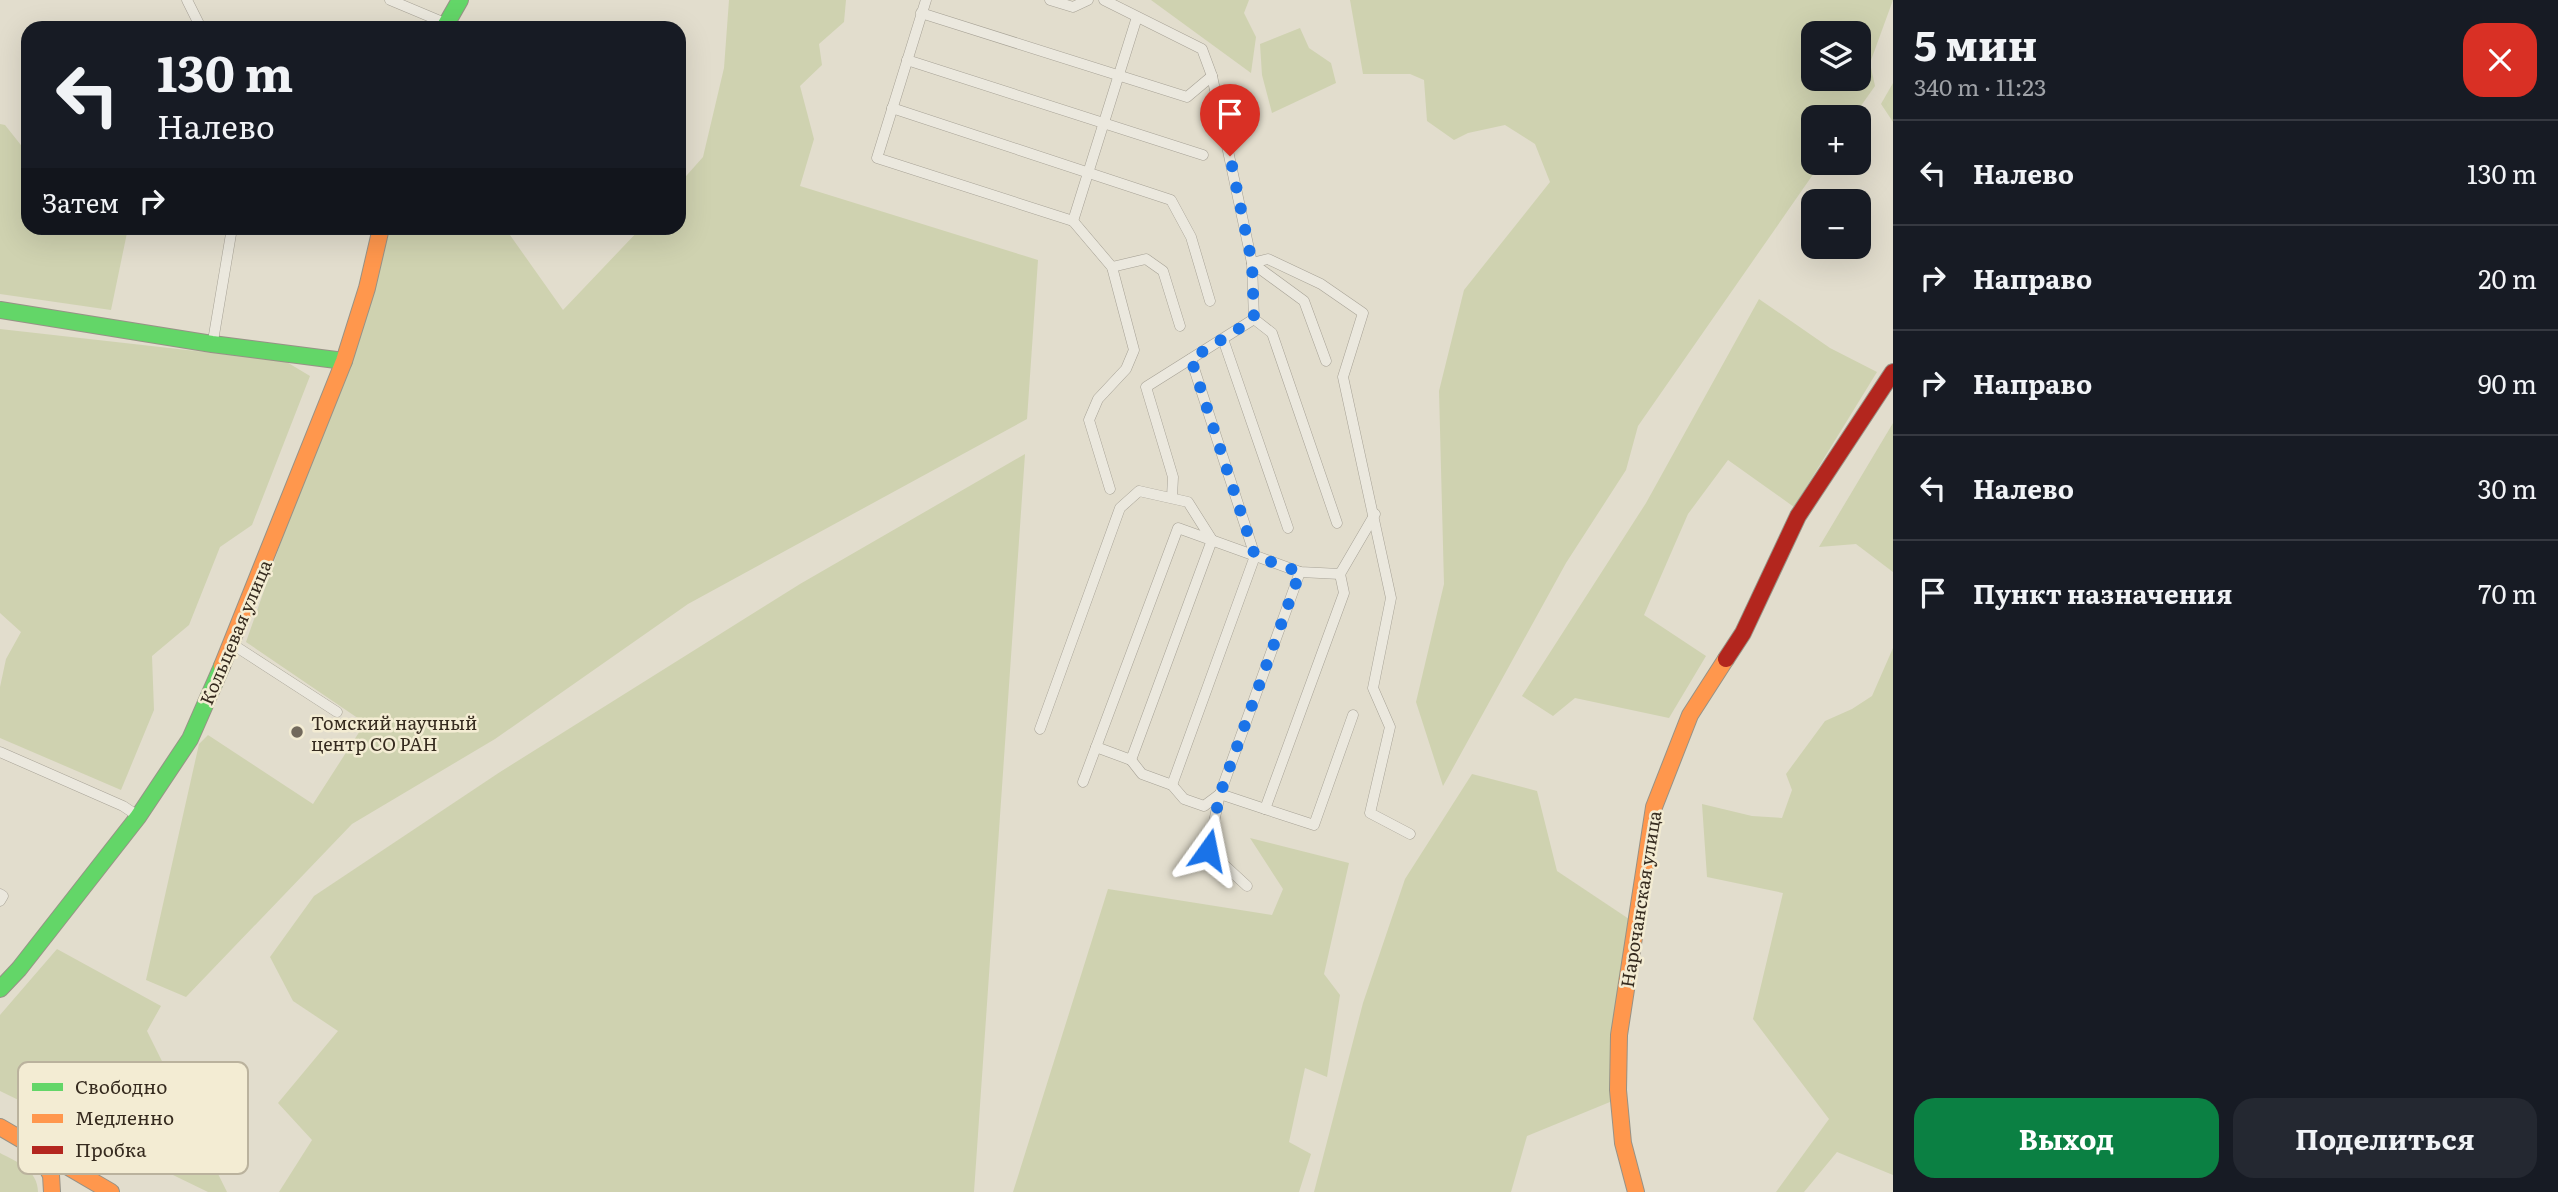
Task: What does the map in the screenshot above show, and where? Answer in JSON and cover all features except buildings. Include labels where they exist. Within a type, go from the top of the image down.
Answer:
[{"type":"street","points":[[447,21],[460,0]]},
{"type":"street","name":"Кольцевая улица","points":[[0,989],[19,969],[138,817],[190,739],[232,644],[344,361],[367,288],[379,235]]},
{"type":"street","points":[[0,310],[212,344],[344,361]]},
{"type":"street","name":"Нарочанская улица","points":[[1636,1192],[1623,1143],[1618,1090],[1619,1035],[1654,807],[1690,715],[1742,633],[1798,516],[1893,372]]},
{"type":"street","points":[[0,1127],[18,1138]]},
{"type":"street","points":[[50,1174],[52,1192]]},
{"type":"street","points":[[79,1174],[111,1192]]},
{"type":"lane","points":[[187,0],[198,21]]},
{"type":"lane","points":[[390,0],[434,21]]},
{"type":"lane","points":[[926,0],[877,158],[1073,221],[1112,267],[1134,351],[1126,369],[1098,400],[1089,420],[1110,489]]},
{"type":"lane","points":[[1050,0],[1073,7],[1088,0]]},
{"type":"lane","points":[[1104,0],[1202,49],[1212,76],[1252,263],[1254,319]]},
{"type":"lane","points":[[921,13],[1187,97],[1212,76]]},
{"type":"lane","points":[[1073,221],[1138,17]]},
{"type":"lane","points":[[907,60],[1203,155]]},
{"type":"lane","points":[[892,108],[1171,200],[1191,237],[1210,301]]},
{"type":"lane","points":[[212,344],[231,235]]},
{"type":"lane","points":[[1252,263],[1268,259],[1321,284],[1363,313],[1343,377],[1391,598],[1373,688],[1390,727],[1370,813],[1410,834]]},
{"type":"lane","points":[[1112,267],[1146,260],[1163,271],[1180,326]]},
{"type":"lane","points":[[1252,263],[1304,301],[1326,361]]},
{"type":"lane","points":[[1172,497],[1173,477],[1146,387],[1254,319]]},
{"type":"lane","points":[[1254,319],[1272,333],[1337,523]]},
{"type":"lane","points":[[1223,339],[1288,528]]},
{"type":"lane","points":[[1172,785],[1255,556],[1191,359]]},
{"type":"lane","points":[[1040,729],[1120,508],[1139,491],[1188,502],[1212,540]]},
{"type":"lane","points":[[1265,809],[1344,593],[1340,574],[1374,514]]},
{"type":"lane","points":[[1083,782],[1178,527],[1300,572],[1340,574]]},
{"type":"lane","points":[[1131,760],[1212,540]]},
{"type":"lane","points":[[1247,886],[1208,850],[1220,794],[1300,572]]},
{"type":"lane","points":[[232,644],[337,712]]},
{"type":"lane","points":[[1220,794],[1314,825],[1353,715]]},
{"type":"lane","points":[[1096,747],[1131,760],[1142,774],[1172,785],[1184,799],[1204,806],[1220,794]]},
{"type":"lane","points":[[0,752],[123,806],[138,817]]},
{"type":"lane","points":[[0,894],[3,896],[0,901]]},
{"type":"green space","points":[[729,0],[846,0],[844,22],[819,44],[822,65],[800,86],[814,139],[800,186],[1038,260],[1027,419],[688,604],[495,739],[352,824],[186,997],[146,980],[199,744],[208,735],[313,804],[365,723],[246,642],[389,235],[510,235],[563,310],[634,235],[686,235],[686,176],[703,157],[724,68]]},
{"type":"green space","points":[[1151,0],[1249,0],[1244,13],[1256,37],[1251,73]]},
{"type":"green space","points":[[1350,0],[1893,0],[1871,60],[1871,21],[1801,21],[1801,91],[1871,91],[1871,68],[1875,86],[1862,105],[1801,105],[1801,175],[1813,175],[1638,426],[1626,470],[1566,563],[1443,786],[1416,702],[1444,584],[1439,391],[1464,290],[1550,182],[1535,144],[1505,125],[1468,133],[1454,140],[1427,121],[1424,80],[1410,74],[1363,74]]},
{"type":"green space","points":[[1300,28],[1309,48],[1331,63],[1336,83],[1272,113],[1262,75],[1260,44]]},
{"type":"green space","points":[[1893,83],[1893,122],[1881,104]]},
{"type":"green space","points":[[0,124],[5,125],[21,145],[21,235],[127,235],[111,310],[0,294]]},
{"type":"green space","points":[[1759,299],[1830,348],[1877,372],[1794,507],[1728,460],[1688,514],[1644,615],[1706,656],[1669,718],[1575,698],[1553,716],[1522,696],[1646,503]]},
{"type":"green space","points":[[0,329],[285,361],[310,376],[252,525],[220,547],[189,625],[152,656],[154,710],[121,790],[0,738],[0,687],[6,659],[21,632],[0,613]]},
{"type":"green space","points":[[1893,423],[1893,572],[1856,544],[1819,547]]},
{"type":"green space","points":[[1025,454],[974,1192],[279,1192],[312,1140],[278,1103],[338,1031],[293,1001],[270,957],[314,896],[500,772],[800,584]]},
{"type":"green space","points":[[1893,648],[1893,1175],[1837,1152],[1804,1192],[1776,1192],[1829,1119],[1753,1019],[1783,893],[1707,877],[1702,804],[1752,816],[1782,818],[1792,790],[1786,774],[1825,721],[1872,696]]},
{"type":"green space","points":[[1472,774],[1537,791],[1557,871],[1629,919],[1610,1102],[1527,1136],[1511,1192],[1314,1192],[1363,1003],[1405,879]]},
{"type":"green space","points":[[1250,838],[1349,863],[1324,974],[1340,995],[1327,1077],[1305,1068],[1289,1142],[1311,1154],[1299,1192],[1013,1192],[1108,889],[1272,915],[1283,889]]},
{"type":"green space","points":[[57,949],[161,1006],[147,1031],[162,1062],[18,1062],[18,1100],[0,1091],[0,1015]]},
{"type":"green space","points":[[0,1153],[18,1162],[18,1174],[31,1174],[38,1192],[0,1192]]},
{"type":"green space","points":[[171,1174],[218,1174],[227,1192],[208,1192]]},
{"type":"traffic: fast","points":[[448,21],[460,0]]},
{"type":"traffic: fast","points":[[0,310],[212,344],[344,361]]},
{"type":"traffic: fast","points":[[0,989],[19,969],[138,817],[190,739],[222,666]]},
{"type":"traffic: slow","points":[[222,666],[344,361],[367,288],[379,235]]},
{"type":"traffic: slow","points":[[1636,1192],[1623,1143],[1618,1090],[1619,1035],[1654,807],[1690,715],[1726,659]]},
{"type":"traffic: slow","points":[[0,1127],[18,1138]]},
{"type":"traffic: slow","points":[[50,1174],[52,1192]]},
{"type":"traffic: slow","points":[[80,1174],[111,1192]]},
{"type":"traffic: jam","points":[[1726,659],[1743,633],[1798,516],[1893,372]]},
{"type":"place","name":"Томский научный центр СО РАН","points":[[297,732]]},
{"type":"route","points":[[1208,850],[1220,794],[1300,572],[1255,556],[1191,359],[1254,319],[1252,263],[1230,156]]}]
